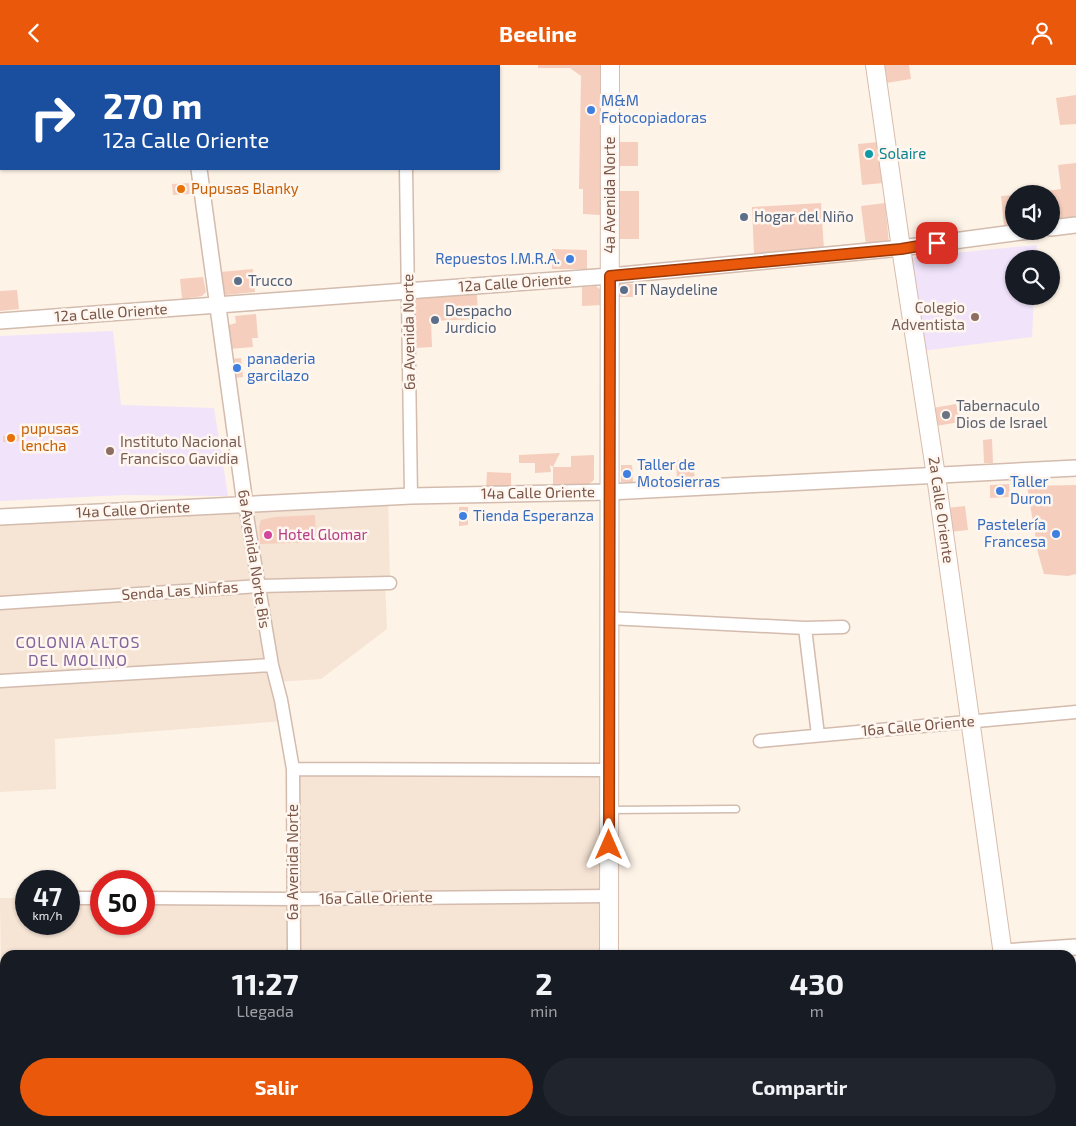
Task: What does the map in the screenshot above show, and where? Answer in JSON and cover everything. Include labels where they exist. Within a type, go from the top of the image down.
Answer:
[{"type":"main road","name":"4a Avenida Norte","points":[[609,950],[610,65]]},
{"type":"main road","name":"2a Calle Oriente","points":[[876,65],[1003,950]]},
{"type":"street","name":"6a Avenida Norte Bis","points":[[199,170],[245,504],[272,665],[281,699],[293,769]]},
{"type":"street","name":"6a Avenida Norte","points":[[406,170],[411,496]]},
{"type":"street","points":[[1060,227],[1076,225]]},
{"type":"street","name":"12a Calle Oriente","points":[[0,321],[610,276],[901,249],[1005,234]]},
{"type":"street","name":"14a Calle Oriente","points":[[0,517],[411,496],[609,492],[1076,468]]},
{"type":"street","name":"Senda Las Ninfas","points":[[0,603],[259,586],[390,583]]},
{"type":"street","points":[[609,621],[805,628],[843,627]]},
{"type":"street","points":[[805,628],[818,735]]},
{"type":"street","points":[[0,681],[272,665]]},
{"type":"street","name":"16a Calle Oriente","points":[[760,741],[1076,712]]},
{"type":"street","name":"6a Avenida Norte","points":[[293,769],[294,950]]},
{"type":"street","points":[[293,769],[608,770]]},
{"type":"street","name":"16a Calle Oriente","points":[[155,899],[609,896]]},
{"type":"street","points":[[1040,950],[1076,947]]},
{"type":"lane","points":[[609,810],[736,809]]},
{"type":"shaded area","name":"Colegio Adventista","points":[[1037,245],[1037,250],[1005,250],[1005,305],[1034,305],[1032,337],[922,351],[907,261],[914,257]]},
{"type":"shaded area","name":"Instituto Nacional Francisco Gavidia","points":[[113,331],[121,405],[214,408],[228,496],[123,495],[0,501],[0,336]]},
{"type":"shaded area","points":[[388,497],[390,583],[385,583],[387,629],[321,679],[277,682],[284,721],[55,739],[56,789],[0,792],[0,517]]},
{"type":"shaded area","points":[[292,770],[608,770],[609,950],[1,950],[0,898],[15,898],[15,935],[80,935],[80,898],[90,898],[90,935],[155,935],[155,898],[293,899]]},
{"type":"building","points":[[538,65],[602,65],[600,215],[583,214],[583,189],[579,189],[581,76],[570,68],[538,68]]},
{"type":"building","points":[[883,65],[909,65],[911,79],[886,83]]},
{"type":"building","points":[[1076,95],[1076,124],[1060,125],[1056,98]]},
{"type":"building","points":[[619,142],[638,142],[638,166],[618,166]]},
{"type":"building","points":[[879,142],[883,183],[862,185],[858,144]]},
{"type":"building","points":[[1076,163],[1076,218],[1060,220],[1061,189],[1058,165]]},
{"type":"building","name":"Pupusas Blanky","points":[[189,183],[190,194],[173,195],[172,184]]},
{"type":"building","points":[[618,191],[639,191],[639,239],[618,239]]},
{"type":"building","points":[[1001,196],[1005,196],[1005,226],[1004,226]]},
{"type":"building","points":[[821,203],[824,250],[754,254],[752,207]]},
{"type":"building","points":[[885,203],[889,243],[866,245],[861,206]]},
{"type":"building","name":"Repuestos I.M.R.A.","points":[[552,249],[587,250],[587,269],[552,269]]},
{"type":"building","name":"Trucco","points":[[253,269],[255,292],[226,295],[222,291],[220,272]]},
{"type":"building","points":[[203,277],[206,292],[202,296],[182,299],[180,279]]},
{"type":"building","name":"IT Naydeline","points":[[616,284],[633,284],[633,297],[616,297]]},
{"type":"building","points":[[596,286],[602,291],[602,305],[582,306],[582,287]]},
{"type":"building","points":[[17,290],[19,309],[0,311],[0,291]]},
{"type":"building","name":"Despacho Jurdicio","points":[[477,293],[478,319],[431,321],[432,347],[416,348],[414,301],[419,296]]},
{"type":"building","points":[[256,314],[258,338],[252,338],[253,347],[229,349],[227,331],[229,325],[236,323],[235,316]]},
{"type":"building","name":"panaderia garcilazo","points":[[241,358],[243,377],[232,378],[230,359]]},
{"type":"building","name":"Tabernaculo Dios de Israel","points":[[956,404],[960,422],[936,426],[933,408]]},
{"type":"building","name":"pupusas lencha","points":[[19,435],[19,441],[3,442],[3,436]]},
{"type":"building","points":[[992,439],[993,463],[984,463],[983,440]]},
{"type":"building","points":[[560,453],[553,467],[550,465],[551,472],[535,473],[535,463],[519,463],[519,455]]},
{"type":"building","points":[[594,455],[594,480],[585,487],[553,489],[553,467],[571,467],[571,456]]},
{"type":"building","points":[[676,460],[692,460],[695,478],[677,481]]},
{"type":"building","name":"Taller de Motosierras","points":[[621,465],[632,465],[633,482],[621,482]]},
{"type":"building","points":[[487,472],[511,473],[511,491],[486,490]]},
{"type":"building","name":"Taller Duron","points":[[1009,484],[1010,497],[990,498],[990,485]]},
{"type":"building","name":"Pastelería Francesa","points":[[1076,485],[1076,574],[1068,576],[1044,574],[1038,553],[1027,486]]},
{"type":"building","points":[[965,506],[968,530],[950,532],[947,508]]},
{"type":"building","name":"Tienda Esperanza","points":[[459,507],[468,507],[468,525],[459,526]]},
{"type":"building","points":[[315,515],[316,542],[260,544],[259,526],[261,520],[275,517]]},
{"type":"place","name":"M&M Fotocopiadoras","points":[[591,110]]},
{"type":"place","name":"Solaire","points":[[869,154]]},
{"type":"place","name":"Pupusas Blanky","points":[[181,189]]},
{"type":"place","name":"Hogar del Niño","points":[[744,217]]},
{"type":"place","name":"Repuestos I.M.R.A.","points":[[570,259]]},
{"type":"place","name":"Trucco","points":[[238,281]]},
{"type":"place","name":"IT Naydeline","points":[[624,290]]},
{"type":"place","name":"Colegio Adventista","points":[[975,317]]},
{"type":"place","name":"Despacho Jurdicio","points":[[435,320]]},
{"type":"place","name":"panaderia garcilazo","points":[[237,368]]},
{"type":"place","name":"Tabernaculo Dios de Israel","points":[[946,415]]},
{"type":"place","name":"pupusas lencha","points":[[11,438]]},
{"type":"place","name":"Instituto Nacional Francisco Gavidia","points":[[110,451]]},
{"type":"place","name":"Taller de Motosierras","points":[[627,474]]},
{"type":"place","name":"Taller Duron","points":[[1000,491]]},
{"type":"place","name":"Tienda Esperanza","points":[[463,516]]},
{"type":"place","name":"Pastelería Francesa","points":[[1056,534]]},
{"type":"place","name":"Hotel Glomar","points":[[268,535]]},
{"type":"district","name":"COLONIA ALTOS DEL MOLINO","points":[[78,651]]},
{"type":"route","points":[[609,845],[610,276],[901,249],[937,243]]}]
